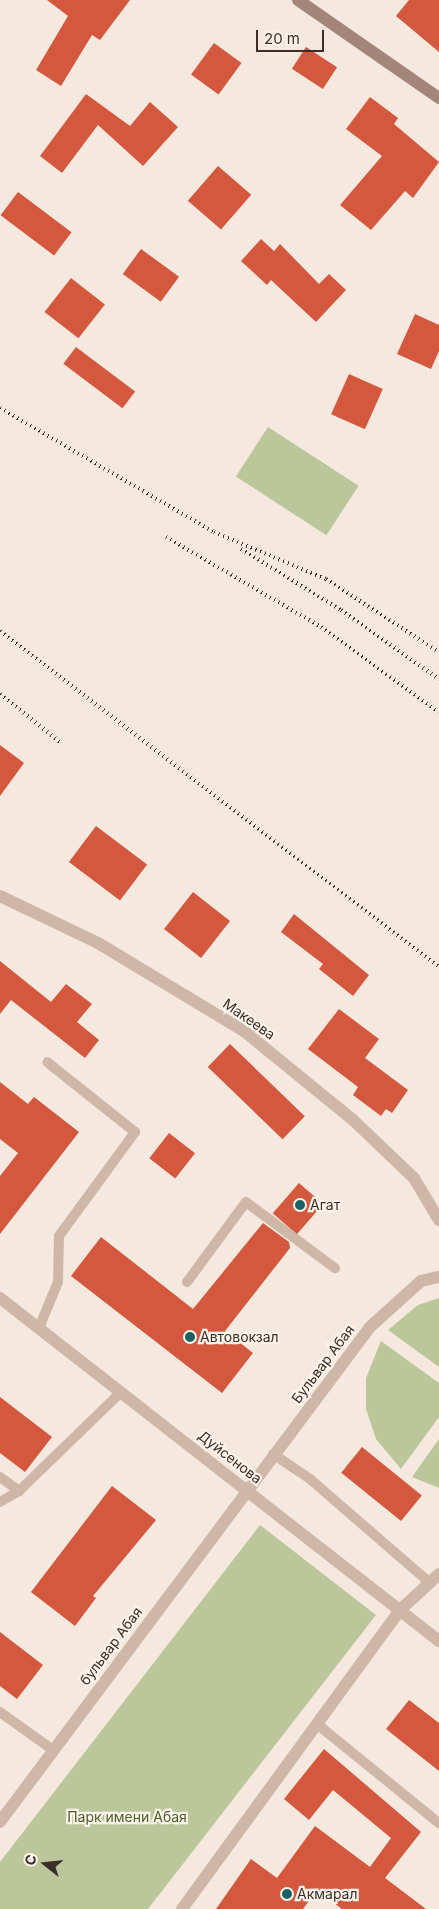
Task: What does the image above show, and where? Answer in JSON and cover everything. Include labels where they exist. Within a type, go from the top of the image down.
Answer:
[{"type":"main road","points":[[298,0],[439,98]]},
{"type":"street","name":"Макеева","points":[[0,896],[98,943],[244,1031],[352,1119],[414,1178],[439,1220]]},
{"type":"street","name":"Бульвар Абая","points":[[247,1489],[376,1321],[421,1281],[439,1277]]},
{"type":"street","name":"Дуйсенова","points":[[0,1298],[247,1489],[439,1641]]},
{"type":"street","name":"бульвар Абая","points":[[0,1822],[247,1489]]},
{"type":"street","points":[[182,1909],[399,1611],[434,1578]]},
{"type":"lane","points":[[39,1328],[58,1282],[59,1236],[135,1132],[47,1062]]},
{"type":"lane","points":[[187,1282],[246,1202],[335,1268]]},
{"type":"lane","points":[[0,1502],[19,1491],[121,1392]]},
{"type":"lane","points":[[273,1454],[310,1479],[434,1578]]},
{"type":"lane","points":[[0,1477],[19,1491]]},
{"type":"lane","points":[[0,1712],[53,1750]]},
{"type":"lane","points":[[317,1724],[439,1823]]},
{"type":"green space","points":[[268,427],[359,486],[326,535],[236,476]]},
{"type":"green space","points":[[439,1298],[439,1367],[388,1330],[418,1305]]},
{"type":"green space","points":[[381,1341],[439,1383],[439,1417],[401,1469],[376,1439],[366,1409],[366,1378]]},
{"type":"green space","points":[[439,1439],[439,1488],[412,1477]]},
{"type":"green space","name":"Парк имени Абая","points":[[260,1525],[376,1615],[148,1909],[0,1909],[0,1862]]},
{"type":"building","points":[[47,0],[130,0],[100,40],[92,35],[61,86],[36,70],[68,16]]},
{"type":"building","points":[[409,0],[439,0],[439,52],[396,16]]},
{"type":"building","points":[[214,43],[242,63],[219,95],[191,75]]},
{"type":"building","points":[[306,47],[337,67],[323,89],[292,69]]},
{"type":"building","points":[[86,94],[130,126],[150,102],[178,127],[143,166],[98,125],[62,173],[40,156]]},
{"type":"building","points":[[370,97],[398,118],[394,124],[439,162],[413,198],[405,191],[371,230],[340,205],[382,156],[346,129]]},
{"type":"building","points":[[218,166],[251,195],[221,230],[188,201]]},
{"type":"building","points":[[18,192],[72,232],[54,255],[1,215]]},
{"type":"building","points":[[261,239],[274,251],[280,244],[319,284],[329,274],[346,290],[316,322],[271,280],[267,285],[241,261]]},
{"type":"building","points":[[141,249],[179,277],[161,302],[123,274]]},
{"type":"building","points":[[71,278],[105,304],[78,338],[45,312]]},
{"type":"building","points":[[415,314],[439,325],[439,351],[431,369],[397,354]]},
{"type":"building","points":[[76,347],[135,392],[122,408],[63,364]]},
{"type":"building","points":[[349,374],[383,389],[365,429],[331,414]]},
{"type":"building","points":[[0,745],[24,763],[0,796]]},
{"type":"building","points":[[96,826],[147,865],[120,900],[69,862]]},
{"type":"building","points":[[193,892],[230,921],[201,958],[164,929]]},
{"type":"building","points":[[294,914],[369,975],[353,996],[319,969],[323,964],[281,932]]},
{"type":"building","points":[[0,961],[51,1002],[66,984],[92,1004],[77,1022],[99,1040],[85,1058],[11,1000],[0,1014]]},
{"type":"building","points":[[339,1009],[379,1039],[365,1058],[408,1090],[392,1113],[386,1109],[381,1116],[353,1095],[358,1087],[308,1049]]},
{"type":"building","points":[[230,1044],[305,1116],[283,1139],[208,1067]]},
{"type":"building","points":[[0,1082],[28,1104],[34,1097],[79,1132],[0,1234],[0,1176],[18,1153],[0,1139]]},
{"type":"building","points":[[169,1133],[195,1153],[175,1179],[149,1158]]},
{"type":"building","name":"Агат","points":[[299,1183],[323,1204],[297,1234],[273,1213]]},
{"type":"building","points":[[263,1223],[289,1242],[290,1248],[225,1331],[253,1353],[222,1393],[71,1276],[101,1237],[193,1309]]},
{"type":"building","points":[[0,1397],[52,1437],[25,1472],[0,1453]]},
{"type":"building","points":[[362,1447],[422,1495],[401,1521],[341,1473]]},
{"type":"building","points":[[112,1486],[156,1520],[93,1596],[96,1598],[75,1626],[31,1592]]},
{"type":"building","points":[[0,1632],[43,1665],[17,1699],[0,1686]]},
{"type":"building","points":[[409,1700],[439,1723],[439,1771],[386,1729]]},
{"type":"building","points":[[324,1749],[421,1832],[385,1878],[426,1909],[342,1909],[317,1890],[303,1909],[216,1909],[251,1859],[277,1878],[315,1826],[370,1867],[391,1838],[333,1790],[309,1820],[284,1799]]},
{"type":"railway","points":[[0,408],[214,532],[326,579],[439,652]]},
{"type":"railway","points":[[166,537],[321,627],[439,712]]},
{"type":"railway","points":[[241,549],[341,610],[439,679]]},
{"type":"railway","points":[[0,631],[439,967]]},
{"type":"railway","points":[[0,694],[60,742]]},
{"type":"place","name":"Агат","points":[[300,1205]]},
{"type":"place","name":"Автовокзал","points":[[190,1337]]},
{"type":"place","name":"Акмарал","points":[[287,1894]]}]
